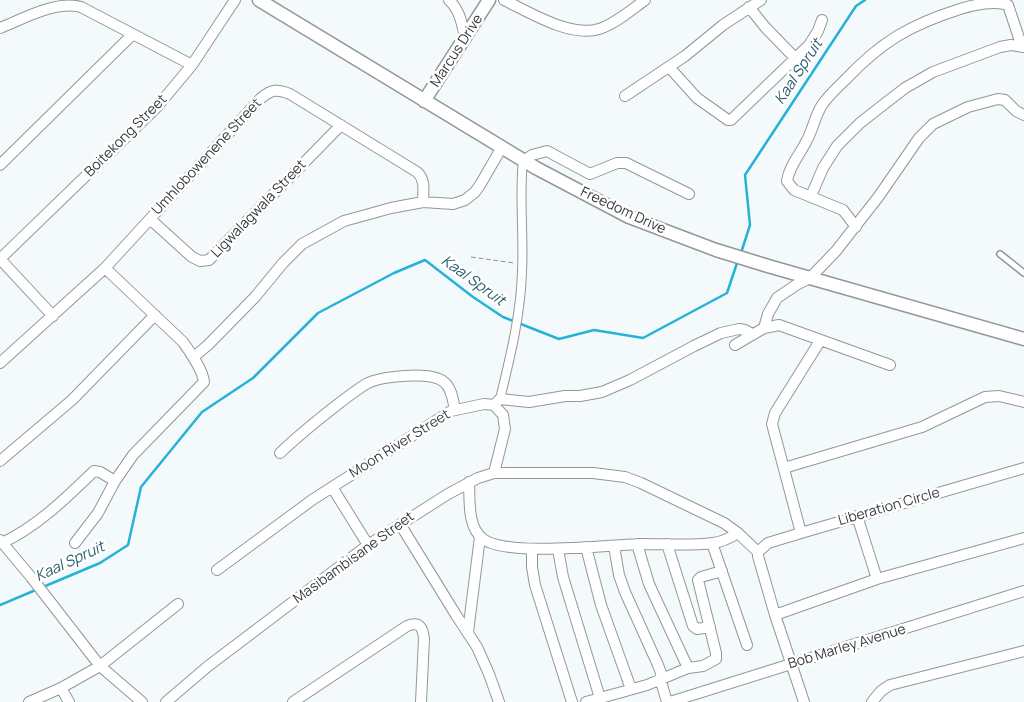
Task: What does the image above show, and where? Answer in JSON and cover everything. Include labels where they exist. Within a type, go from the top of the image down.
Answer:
[{"type":"street","name":"Boitekong Street","points":[[0,259],[156,107],[192,65],[235,0]]},
{"type":"street","name":"Freedom Drive","points":[[259,0],[523,160],[629,216],[716,250],[1024,339]]},
{"type":"street","points":[[449,0],[459,13],[465,38]]},
{"type":"street","name":"Marcus Drive","points":[[424,101],[489,0]]},
{"type":"street","points":[[504,0],[560,26],[589,31],[608,25],[644,0]]},
{"type":"street","points":[[626,96],[685,56],[723,25],[761,0]]},
{"type":"street","points":[[811,196],[823,168],[837,146],[860,123],[906,88],[933,72],[990,51],[1011,45],[1023,47],[1008,5],[1001,1],[972,6],[907,29],[886,42],[851,73],[829,96],[820,109],[787,181],[794,190],[843,210],[856,227]]},
{"type":"street","points":[[0,28],[54,7],[70,4],[81,7],[192,65]]},
{"type":"street","points":[[750,7],[765,27],[796,59]]},
{"type":"street","points":[[669,67],[704,104],[730,120],[796,59],[813,39],[822,20]]},
{"type":"street","points":[[0,165],[132,35]]},
{"type":"street","name":"Umhlobowenene Street","points":[[0,363],[105,268],[261,98],[273,90],[290,94],[420,174],[424,183],[423,202]]},
{"type":"street","points":[[764,328],[768,314],[777,298],[810,278],[836,251],[856,227],[919,138],[936,122],[968,107],[998,99],[1005,100],[1016,110],[1024,114]]},
{"type":"street","name":"Ligwalagwala Street","points":[[150,219],[192,258],[200,261],[209,260],[340,125]]},
{"type":"street","points":[[192,354],[198,354],[218,336],[302,244],[350,219],[391,208],[423,202],[454,204],[470,196],[480,185],[502,147]]},
{"type":"street","points":[[494,474],[505,423],[497,402],[515,330],[521,285],[521,178],[523,160],[532,155],[547,151],[590,174],[617,163],[626,163],[689,194]]},
{"type":"street","points":[[0,259],[53,316]]},
{"type":"street","points":[[75,543],[98,513],[115,481],[140,447],[202,384],[203,376],[192,354],[183,342],[105,268]]},
{"type":"street","points":[[0,461],[72,400],[155,315]]},
{"type":"street","points":[[735,344],[764,328],[779,325],[890,365]]},
{"type":"street","name":"Moon River Street","points":[[217,570],[332,486],[455,410],[497,402],[529,402],[602,392],[630,380],[721,333],[739,329],[752,334]]},
{"type":"street","points":[[801,532],[772,429],[772,420],[820,341]]},
{"type":"street","points":[[280,453],[317,419],[359,388],[373,381],[412,375],[441,380],[450,389],[455,410]]},
{"type":"street","points":[[784,468],[922,427],[985,397],[999,396],[1024,402]]},
{"type":"street","name":"Liberation Circle","points":[[758,552],[768,544],[801,532],[1024,468]]},
{"type":"street","points":[[115,481],[100,472],[94,471],[38,521],[22,532],[1,542],[31,577],[100,666],[142,702]]},
{"type":"street","name":"Masibambisane Street","points":[[166,702],[207,667],[368,545],[469,482],[494,474],[593,473],[625,477],[724,523],[758,552]]},
{"type":"street","points":[[469,482],[473,525],[480,537],[500,546],[532,549],[712,543],[738,533]]},
{"type":"street","points":[[332,486],[368,545]]},
{"type":"street","points":[[857,516],[877,579]]},
{"type":"street","points":[[400,524],[456,616],[468,632],[485,664],[499,702]]},
{"type":"street","points":[[468,632],[480,537]]},
{"type":"street","points":[[775,615],[877,579],[1024,538]]},
{"type":"street","points":[[712,543],[747,645]]},
{"type":"street","points":[[637,544],[647,578],[688,668]]},
{"type":"street","points":[[667,544],[693,626],[697,629],[710,627]]},
{"type":"street","points":[[614,546],[619,575],[658,665],[668,702]]},
{"type":"street","points":[[586,547],[601,605],[631,689]]},
{"type":"street","points":[[558,548],[561,570],[600,698]]},
{"type":"street","points":[[532,549],[532,567],[536,585],[572,702]]},
{"type":"street","points":[[758,552],[775,615],[804,702]]},
{"type":"street","points":[[586,702],[647,685],[688,668],[703,666],[716,659],[698,580],[701,577],[722,571]]},
{"type":"street","name":"Bob Marley Avenue","points":[[668,702],[1024,591]]},
{"type":"street","points":[[29,702],[61,688],[100,666],[178,604]]},
{"type":"street","points":[[293,702],[407,626],[415,624],[420,626],[424,639],[421,702]]},
{"type":"street","points":[[872,702],[881,691],[890,685],[1024,650]]},
{"type":"street","points":[[61,688],[68,702]]},
{"type":"lane","points":[[1000,254],[1024,273]]},
{"type":"path","points":[[471,256],[522,264]]},
{"type":"waterway","name":"Kaal Spruit","points":[[741,253],[750,225],[745,175],[856,6],[865,0]]},
{"type":"waterway","name":"Kaal Spruit","points":[[43,587],[100,563],[128,545],[141,487],[202,412],[253,378],[318,313],[394,273],[425,260],[473,297],[503,317],[559,339],[594,330],[643,338],[727,293],[738,260]]},
{"type":"waterway","name":"Kaal Spruit","points":[[0,605],[38,589]]}]
